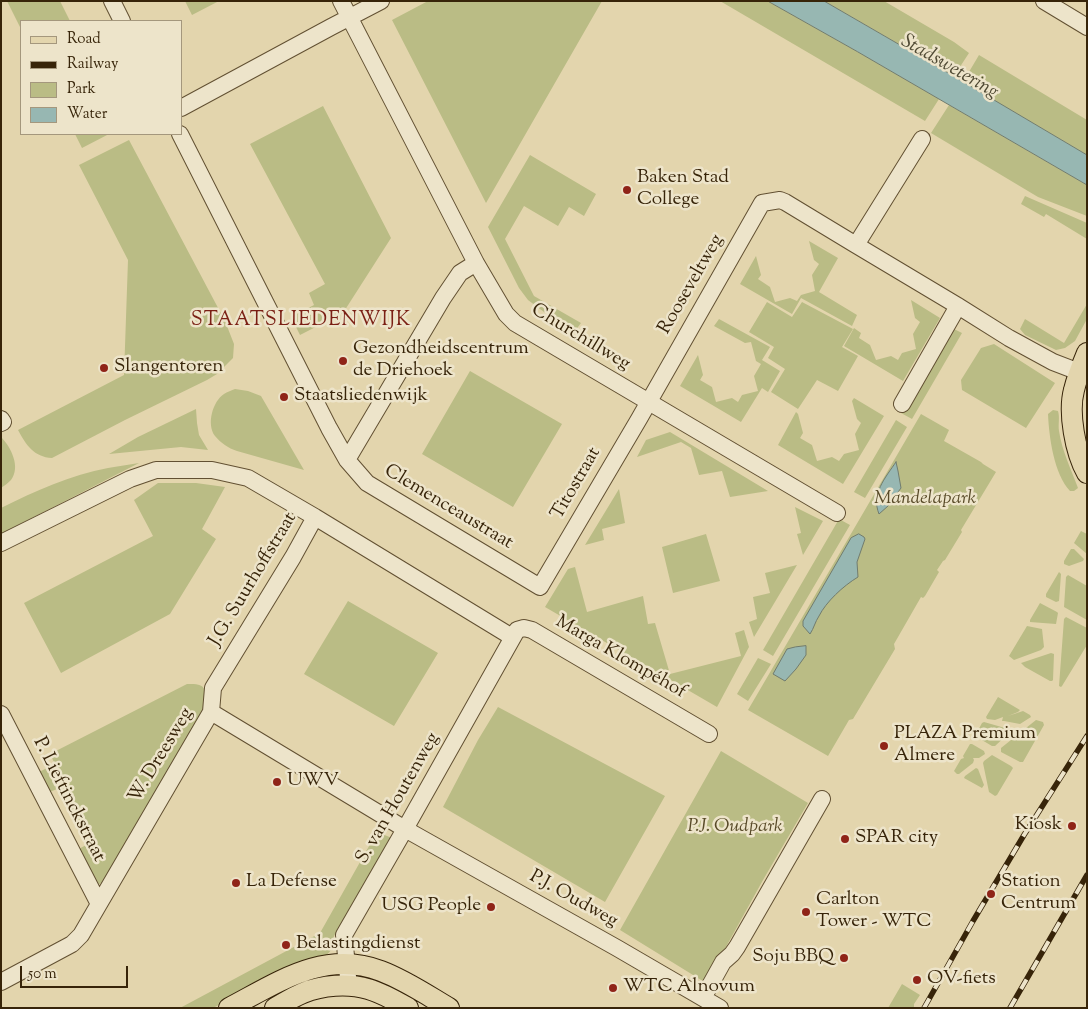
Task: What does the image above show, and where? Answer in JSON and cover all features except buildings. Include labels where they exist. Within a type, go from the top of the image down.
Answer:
[{"type":"main road","points":[[1087,353],[1083,373],[1073,391],[1072,417],[1076,443],[1087,473]]},
{"type":"main road","points":[[229,1008],[308,969],[336,964],[367,966],[383,971],[449,1008]]},
{"type":"main road","points":[[275,1008],[303,993],[322,987],[349,986],[368,989],[408,1008]]},
{"type":"street","points":[[112,1],[122,20]]},
{"type":"street","name":"Churchillweg","points":[[341,1],[476,263],[506,314],[515,323],[837,513]]},
{"type":"street","points":[[182,107],[381,1]]},
{"type":"street","points":[[1044,1],[1087,27]]},
{"type":"street","name":"Clemenceaustraat","points":[[181,135],[347,460],[367,483],[540,587]]},
{"type":"street","points":[[856,245],[922,139]]},
{"type":"street","name":"Rooseveltweg","points":[[648,402],[762,203],[780,200],[1009,338],[1054,362],[1083,373]]},
{"type":"street","points":[[347,460],[443,298],[460,273],[476,263]]},
{"type":"street","points":[[902,404],[958,306]]},
{"type":"street","name":"Titostraat","points":[[540,587],[648,402]]},
{"type":"street","points":[[1,543],[130,479],[156,470],[212,470],[248,478],[315,517]]},
{"type":"street","name":"J.G. Suurhoffstraat","points":[[210,712],[213,688],[293,557],[315,517],[512,637]]},
{"type":"street","name":"Marga Klompéhof","points":[[512,637],[517,630],[524,628],[532,630],[709,734]]},
{"type":"street","name":"S. van Houtenweg","points":[[349,986],[344,935],[512,637]]},
{"type":"street","name":"W. Dreesweg","points":[[1,982],[72,944],[81,935],[210,712],[405,829]]},
{"type":"street","name":"P. Lieftinckstraat","points":[[1,714],[99,904]]},
{"type":"street","points":[[711,1003],[731,964],[732,954],[822,800]]},
{"type":"street","name":"P.J. Oudweg","points":[[405,829],[624,951],[711,1003]]},
{"type":"green space","points":[[7,1],[60,1],[70,20],[20,20],[20,27]]},
{"type":"green space","points":[[185,1],[219,1],[192,15]]},
{"type":"green space","points":[[428,1],[602,1],[486,203],[392,20]]},
{"type":"green space","points":[[720,1],[768,1],[939,99],[925,121]]},
{"type":"green space","points":[[824,1],[884,1],[954,42],[969,53],[954,76]]},
{"type":"green space","points":[[979,55],[1087,120],[1087,155],[963,82]]},
{"type":"green space","points":[[949,105],[1087,185],[1087,216],[1038,197],[931,133]]},
{"type":"green space","points":[[323,106],[391,238],[343,313],[300,335],[291,317],[314,305],[309,293],[325,284],[250,144]]},
{"type":"green space","points":[[76,135],[107,135],[82,148]]},
{"type":"green space","points":[[129,140],[225,321],[234,344],[233,358],[217,374],[207,380],[52,458],[46,457],[35,453],[24,441],[18,430],[124,375],[128,260],[79,165]]},
{"type":"green space","points":[[530,155],[596,194],[584,216],[569,207],[558,226],[524,206],[505,239],[534,296],[581,323],[575,331],[528,300],[519,288],[488,227]]},
{"type":"green space","points":[[1025,196],[1087,223],[1087,239],[1046,214],[1044,217],[1021,204]]},
{"type":"green space","points":[[809,241],[838,258],[819,292],[857,315],[852,326],[801,298],[792,314],[740,284],[756,256],[761,275],[758,279],[770,287],[775,302],[790,298],[797,301],[801,295],[815,291],[812,275],[819,264],[814,260]]},
{"type":"green space","points":[[911,300],[940,318],[903,381],[844,346],[854,328],[861,333],[859,338],[870,345],[876,360],[891,356],[898,360],[902,353],[916,349],[913,334],[920,322],[915,318]]},
{"type":"green space","points":[[767,302],[792,317],[802,302],[853,329],[842,347],[858,356],[838,391],[817,380],[798,409],[771,392],[785,369],[768,358],[774,347],[749,332]]},
{"type":"green space","points":[[1087,304],[1087,319],[1075,341],[1065,348],[1056,350],[1025,335],[1020,329],[1025,319],[1064,343]]},
{"type":"green space","points":[[719,319],[770,347],[762,360],[780,371],[768,392],[762,388],[741,422],[680,386],[698,355],[703,375],[700,380],[712,387],[716,402],[732,398],[738,402],[742,395],[758,391],[754,376],[761,364],[756,361],[751,342],[745,343],[714,326]]},
{"type":"green space","points":[[950,327],[962,333],[912,419],[901,413]]},
{"type":"green space","points":[[994,344],[1055,383],[1026,428],[962,390],[961,380],[981,348]]},
{"type":"green space","points":[[470,371],[562,424],[513,507],[422,454]]},
{"type":"green space","points":[[235,389],[261,396],[304,470],[234,450],[215,436],[211,425],[214,407],[220,397]]},
{"type":"green space","points":[[854,398],[884,416],[843,484],[778,445],[796,412],[803,433],[800,438],[812,445],[817,461],[832,457],[839,461],[844,454],[859,450],[855,434],[861,423],[857,419],[852,401]]},
{"type":"green space","points":[[196,409],[199,435],[208,450],[181,447],[109,454],[138,437]]},
{"type":"green space","points":[[1053,410],[1058,411],[1062,446],[1078,488],[1074,491],[1070,491],[1065,484],[1053,455],[1048,414]]},
{"type":"green space","name":"Mandelapark","points":[[921,414],[949,430],[944,441],[996,472],[961,530],[962,532],[937,570],[939,572],[925,596],[921,597],[894,644],[895,649],[853,719],[849,720],[828,756],[748,710]]},
{"type":"green space","points":[[896,420],[907,427],[865,498],[854,492]]},
{"type":"green space","points":[[670,432],[768,491],[730,497],[722,471],[699,475],[691,448],[681,442],[637,457],[646,440]]},
{"type":"green space","points":[[1,437],[14,457],[15,469],[11,480],[1,488]]},
{"type":"green space","points":[[139,463],[1,534],[1,508],[67,479],[94,471]]},
{"type":"green space","points":[[158,483],[196,483],[225,487],[202,529],[216,539],[170,614],[61,673],[24,603],[153,536],[134,500]]},
{"type":"green space","points":[[619,489],[625,523],[602,529],[604,540],[585,545]]},
{"type":"green space","points":[[795,507],[823,521],[803,555],[797,534],[801,533]]},
{"type":"green space","points":[[839,519],[850,525],[773,656],[763,650]]},
{"type":"green space","points":[[1081,531],[1087,534],[1087,554],[1074,543]]},
{"type":"green space","points":[[706,534],[720,581],[673,593],[662,547]]},
{"type":"green space","points":[[1071,549],[1074,549],[1084,559],[1069,566],[1064,564],[1064,561]]},
{"type":"green space","points":[[797,565],[754,637],[749,622],[757,619],[753,597],[770,593],[765,573]]},
{"type":"green space","points":[[575,567],[587,612],[643,596],[648,624],[655,623],[670,674],[741,656],[735,633],[744,630],[749,647],[717,707],[545,607],[568,569]]},
{"type":"green space","points":[[1059,572],[1061,574],[1059,601],[1056,602],[1046,597],[1046,594]]},
{"type":"green space","points":[[1068,575],[1087,586],[1087,620],[1064,607],[1066,577]]},
{"type":"green space","points":[[348,601],[438,653],[394,726],[304,674]]},
{"type":"green space","points":[[1040,603],[1058,613],[1056,624],[1030,622]]},
{"type":"green space","points":[[1066,617],[1087,628],[1087,645],[1061,687],[1059,686],[1064,619]]},
{"type":"green space","points":[[1027,626],[1042,629],[1044,647],[1041,650],[1014,660],[1009,656]]},
{"type":"green space","points":[[1051,653],[1054,654],[1052,681],[1021,663]]},
{"type":"green space","points":[[758,658],[771,664],[748,701],[737,694]]},
{"type":"green space","points":[[187,684],[194,684],[204,688],[205,706],[104,882],[97,885],[77,850],[86,845],[57,789],[47,793],[35,774],[55,764],[50,754]]},
{"type":"green space","points":[[998,697],[1020,710],[1008,716],[1023,711],[1031,717],[1020,724],[1002,721],[1003,717],[995,720],[987,719],[986,717]]},
{"type":"green space","points":[[498,707],[665,796],[605,902],[443,807],[478,740]]},
{"type":"green space","points":[[1036,720],[1043,722],[1044,725],[1023,762],[1001,752],[1001,748]]},
{"type":"green space","points":[[984,722],[1005,728],[1008,734],[995,746],[992,746],[975,736]]},
{"type":"green space","points":[[970,744],[984,751],[985,754],[979,758],[973,758],[973,763],[957,774],[954,771],[961,759],[964,758],[963,756]]},
{"type":"green space","name":"P.J. Oudpark","points":[[721,751],[808,803],[706,983],[620,930]]},
{"type":"green space","points":[[992,755],[1013,768],[995,796],[989,792],[983,763]]},
{"type":"green space","points":[[976,768],[984,785],[982,788],[964,778]]},
{"type":"green space","points":[[377,832],[392,838],[334,936],[332,949],[326,956],[267,980],[213,1008],[180,1008],[320,933]]},
{"type":"green space","points":[[902,984],[920,995],[914,1004],[914,1008],[888,1008]]},
{"type":"water","points":[[768,1],[824,1],[1087,155],[1087,185],[858,52]]},
{"type":"water","points":[[896,462],[901,488],[888,506],[879,514],[877,500],[880,486]]},
{"type":"water","points":[[859,534],[865,539],[857,562],[858,577],[830,600],[810,634],[803,626],[803,621],[851,538]]},
{"type":"water","points":[[806,646],[806,655],[785,681],[773,674],[787,649]]},
{"type":"railway","points":[[924,1008],[1024,835],[1087,736]]},
{"type":"railway","points":[[1010,1008],[1087,875]]},
{"type":"place","name":"Baken Stad College","points":[[627,190]]},
{"type":"place","name":"Gezondheidscentrum de Driehoek","points":[[343,361]]},
{"type":"place","name":"Slangentoren","points":[[104,368]]},
{"type":"place","name":"Staatsliedenwijk","points":[[284,397]]},
{"type":"place","name":"PLAZA Premium Almere","points":[[884,746]]},
{"type":"place","name":"UWV","points":[[277,782]]},
{"type":"place","name":"Kiosk","points":[[1072,826]]},
{"type":"place","name":"SPAR city","points":[[845,839]]},
{"type":"place","name":"La Defense","points":[[236,883]]},
{"type":"place","name":"Station Centrum","points":[[991,894]]},
{"type":"place","name":"USG People","points":[[491,907]]},
{"type":"place","name":"Carlton Tower - WTC","points":[[806,912]]},
{"type":"place","name":"Belastingdienst","points":[[286,945]]},
{"type":"place","name":"Soju BBQ","points":[[844,958]]},
{"type":"place","name":"OV-fiets","points":[[917,980]]},
{"type":"place","name":"WTC Alnovum","points":[[613,988]]},
{"type":"district","name":"STAATSLIEDENWIJK","points":[[301,322]]},
{"type":"water label","name":"Stadswetering","points":[[949,68]]}]
